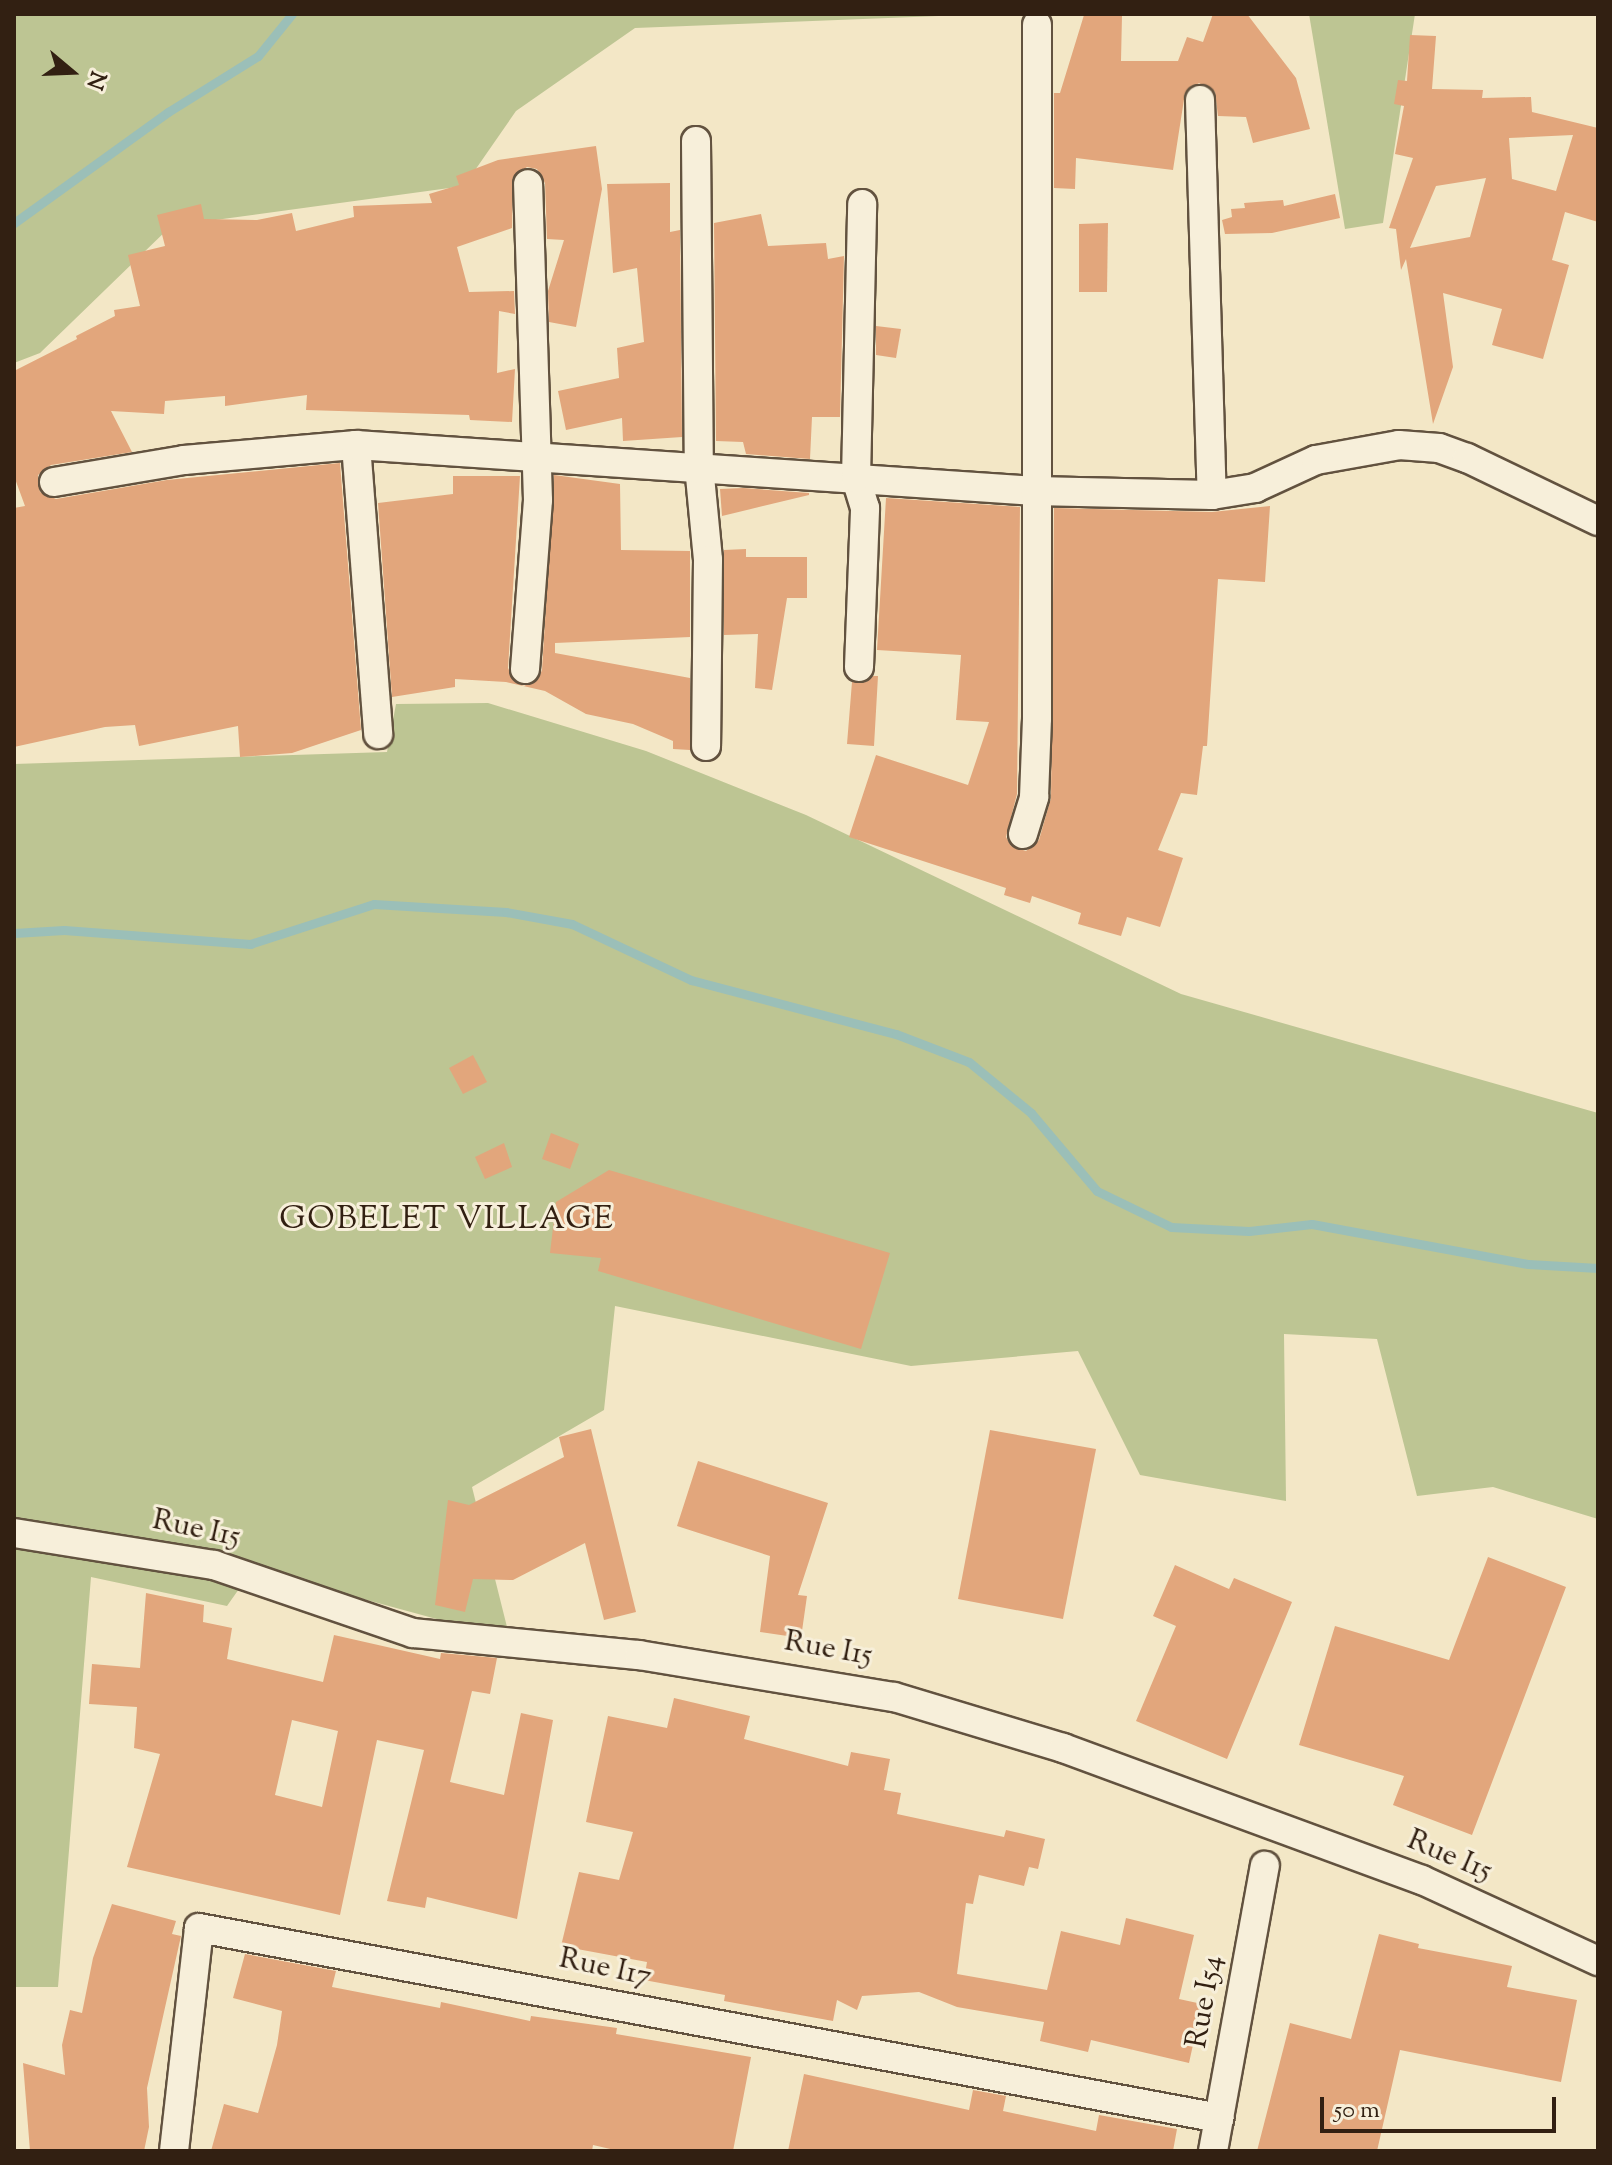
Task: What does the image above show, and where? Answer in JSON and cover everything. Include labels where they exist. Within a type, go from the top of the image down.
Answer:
[{"type":"street","points":[[1023,834],[1034,797],[1037,718],[1037,25]]},
{"type":"street","points":[[1200,100],[1212,495]]},
{"type":"street","points":[[696,141],[699,466],[708,560],[706,746]]},
{"type":"street","points":[[525,669],[537,457],[528,184]]},
{"type":"street","points":[[859,667],[865,508],[856,478],[862,204]]},
{"type":"street","points":[[54,482],[198,458],[356,445],[1035,491],[1212,495],[1255,488],[1316,460],[1399,445],[1439,448],[1598,521]]},
{"type":"street","points":[[356,445],[378,734]]},
{"type":"street","name":"Rue I15","points":[[14,1533],[214,1565],[413,1633],[639,1655],[894,1697],[1063,1748],[1422,1880],[1598,1961]]},
{"type":"street","name":"Rue I54","points":[[1213,2151],[1265,1866]]},
{"type":"street","name":"Rue I17","points":[[174,2151],[199,1928],[1219,2118]]},
{"type":"green space","points":[[14,14],[989,14],[635,28],[516,111],[464,186],[171,226],[40,353],[14,363]]},
{"type":"green space","points":[[1309,14],[1415,14],[1383,223],[1345,229]]},
{"type":"green space","points":[[488,703],[646,751],[806,815],[1181,994],[1598,1113],[1598,1519],[1493,1487],[1417,1496],[1377,1339],[1284,1334],[1286,1501],[1140,1475],[1078,1351],[911,1366],[615,1306],[604,1410],[472,1487],[510,1639],[253,1569],[227,1606],[91,1577],[58,1987],[14,1987],[14,764],[387,752],[396,704]]},
{"type":"building","points":[[1213,14],[1247,14],[1296,78],[1310,129],[1253,143],[1246,117],[1218,116],[1215,92],[1199,83],[1185,93],[1173,170],[1076,158],[1075,189],[1054,188],[1054,93],[1060,93],[1084,15],[1122,16],[1121,61],[1178,61],[1187,37],[1203,42]]},
{"type":"building","points":[[1410,35],[1436,36],[1432,89],[1483,90],[1482,98],[1531,97],[1532,112],[1598,128],[1598,222],[1565,212],[1552,260],[1569,265],[1543,359],[1492,345],[1502,309],[1443,293],[1453,367],[1433,424],[1406,259],[1401,270],[1396,229],[1389,228],[1413,158],[1395,154],[1404,106],[1394,104],[1398,80],[1407,81]],"holes":[[[1573,135],[1556,191],[1512,179],[1509,138]],[[1486,178],[1470,237],[1410,248],[1436,186]]]},
{"type":"building","points":[[596,146],[602,189],[576,327],[549,322],[548,291],[564,240],[547,239],[545,183],[537,169],[527,167],[513,177],[512,228],[457,247],[469,292],[514,291],[515,314],[499,311],[497,373],[515,369],[512,422],[470,420],[469,415],[306,410],[307,395],[225,406],[225,396],[165,401],[164,414],[111,411],[132,452],[51,465],[38,475],[40,492],[56,499],[167,480],[340,463],[361,730],[292,753],[240,757],[238,726],[139,746],[135,725],[105,727],[14,747],[14,508],[25,506],[14,476],[14,371],[115,316],[114,310],[140,306],[128,255],[165,246],[157,215],[201,204],[204,219],[257,220],[292,213],[296,231],[354,217],[353,206],[432,203],[429,194],[459,185],[456,176],[498,160]]},
{"type":"building","points":[[670,183],[670,232],[680,230],[682,437],[623,441],[622,418],[566,430],[558,391],[619,378],[617,348],[644,342],[637,268],[613,273],[607,184]]},
{"type":"building","points":[[1335,194],[1340,218],[1272,233],[1225,234],[1222,220],[1232,217],[1231,209],[1245,208],[1244,203],[1283,200],[1284,206]]},
{"type":"building","points":[[761,214],[768,246],[826,243],[828,259],[844,256],[840,417],[812,417],[810,459],[746,454],[743,442],[716,441],[714,223]]},
{"type":"building","points":[[1108,223],[1107,292],[1079,292],[1079,224]]},
{"type":"building","points":[[876,326],[901,329],[896,358],[876,355]]},
{"type":"building","points":[[554,475],[620,484],[621,550],[690,551],[690,637],[555,643],[555,653],[690,678],[690,750],[673,749],[673,741],[633,724],[586,714],[545,691],[506,682],[455,679],[455,687],[392,697],[378,503],[453,494],[453,476],[520,476],[508,668],[515,682],[524,686],[538,679],[542,670]]},
{"type":"building","points":[[743,488],[809,495],[722,516],[720,489]]},
{"type":"building","points":[[886,498],[1020,507],[1017,794],[1006,837],[1011,846],[1026,851],[1039,840],[1051,798],[1054,508],[1212,512],[1270,506],[1265,582],[1218,579],[1207,746],[1203,746],[1197,795],[1181,793],[1158,850],[1183,858],[1160,927],[1127,917],[1121,936],[1078,924],[1081,913],[1032,896],[1030,903],[1004,895],[1006,888],[849,837],[876,755],[968,785],[989,722],[956,720],[961,655],[877,650]]},
{"type":"building","points":[[746,549],[746,557],[807,557],[807,598],[787,598],[772,690],[755,688],[758,634],[724,635],[724,550]]},
{"type":"building","points":[[878,676],[874,746],[847,744],[852,682],[866,682]]},
{"type":"building","points":[[473,1055],[487,1082],[463,1094],[449,1068]]},
{"type":"building","points":[[551,1133],[579,1144],[570,1169],[542,1159]]},
{"type":"building","points":[[504,1143],[512,1167],[485,1179],[475,1157]]},
{"type":"building","points":[[609,1170],[890,1253],[861,1349],[598,1271],[601,1258],[550,1253],[556,1202]]},
{"type":"building","points":[[591,1429],[636,1612],[604,1620],[585,1543],[513,1580],[473,1579],[465,1612],[435,1605],[448,1500],[469,1505],[564,1457],[559,1437]]},
{"type":"building","points":[[990,1430],[1096,1449],[1063,1619],[958,1599]]},
{"type":"building","points":[[698,1461],[828,1503],[798,1595],[807,1596],[801,1638],[760,1632],[770,1556],[677,1526]]},
{"type":"building","points":[[1488,1557],[1566,1587],[1472,1835],[1393,1805],[1404,1776],[1299,1745],[1335,1626],[1449,1660]]},
{"type":"building","points":[[1175,1565],[1229,1589],[1234,1578],[1292,1602],[1227,1759],[1136,1721],[1176,1626],[1153,1616]]},
{"type":"building","points":[[146,1593],[204,1605],[203,1622],[232,1628],[227,1659],[323,1682],[334,1635],[440,1659],[441,1653],[497,1658],[490,1694],[472,1691],[450,1782],[504,1795],[521,1713],[553,1720],[517,1919],[427,1897],[425,1908],[387,1901],[424,1750],[377,1740],[340,1915],[127,1867],[160,1754],[134,1748],[137,1707],[89,1704],[92,1664],[140,1668]],"holes":[[[292,1720],[338,1731],[322,1807],[275,1795]]]},
{"type":"building","points":[[674,1698],[750,1716],[744,1739],[848,1766],[851,1752],[890,1759],[884,1790],[901,1793],[897,1814],[1004,1837],[1006,1830],[1045,1839],[1038,1869],[1029,1867],[1024,1886],[979,1875],[973,1904],[966,1903],[957,1974],[1047,1990],[1061,1931],[1120,1945],[1126,1918],[1194,1935],[1179,1999],[1202,2004],[1189,2063],[1091,2040],[1088,2052],[1040,2041],[1044,2022],[957,2007],[919,1992],[862,1996],[857,2010],[837,2000],[833,2021],[724,2001],[725,1995],[644,1980],[647,1962],[561,1946],[579,1872],[619,1880],[633,1832],[586,1822],[608,1716],[667,1728]]},
{"type":"building","points":[[112,1904],[176,1921],[172,1934],[181,1936],[147,2088],[149,2127],[144,2151],[30,2151],[23,2063],[65,2075],[62,2045],[70,2010],[82,2013],[93,1958]]},
{"type":"building","points":[[1379,1934],[1419,1944],[1418,1948],[1512,1966],[1507,1987],[1577,2000],[1561,2082],[1400,2050],[1377,2151],[1257,2151],[1290,2023],[1351,2039]]},
{"type":"building","points":[[245,1954],[336,1971],[332,1987],[440,2008],[441,2002],[530,2021],[531,2016],[617,2028],[616,2034],[751,2057],[733,2151],[619,2151],[593,2145],[592,2151],[211,2151],[224,2104],[258,2113],[277,2045],[282,2011],[233,1998]]},
{"type":"building","points":[[804,2074],[969,2110],[973,2090],[1006,2096],[1003,2111],[1096,2131],[1099,2115],[1177,2129],[1173,2151],[788,2151]]},
{"type":"waterway","points":[[14,223],[168,112],[258,56],[292,14]]},
{"type":"waterway","points":[[14,933],[64,930],[250,944],[374,904],[506,912],[572,924],[691,980],[896,1034],[969,1062],[1031,1113],[1097,1191],[1171,1227],[1249,1231],[1312,1224],[1528,1264],[1598,1268]]},
{"type":"district","name":"GOBELET VILLAGE","points":[[447,1220]]}]
